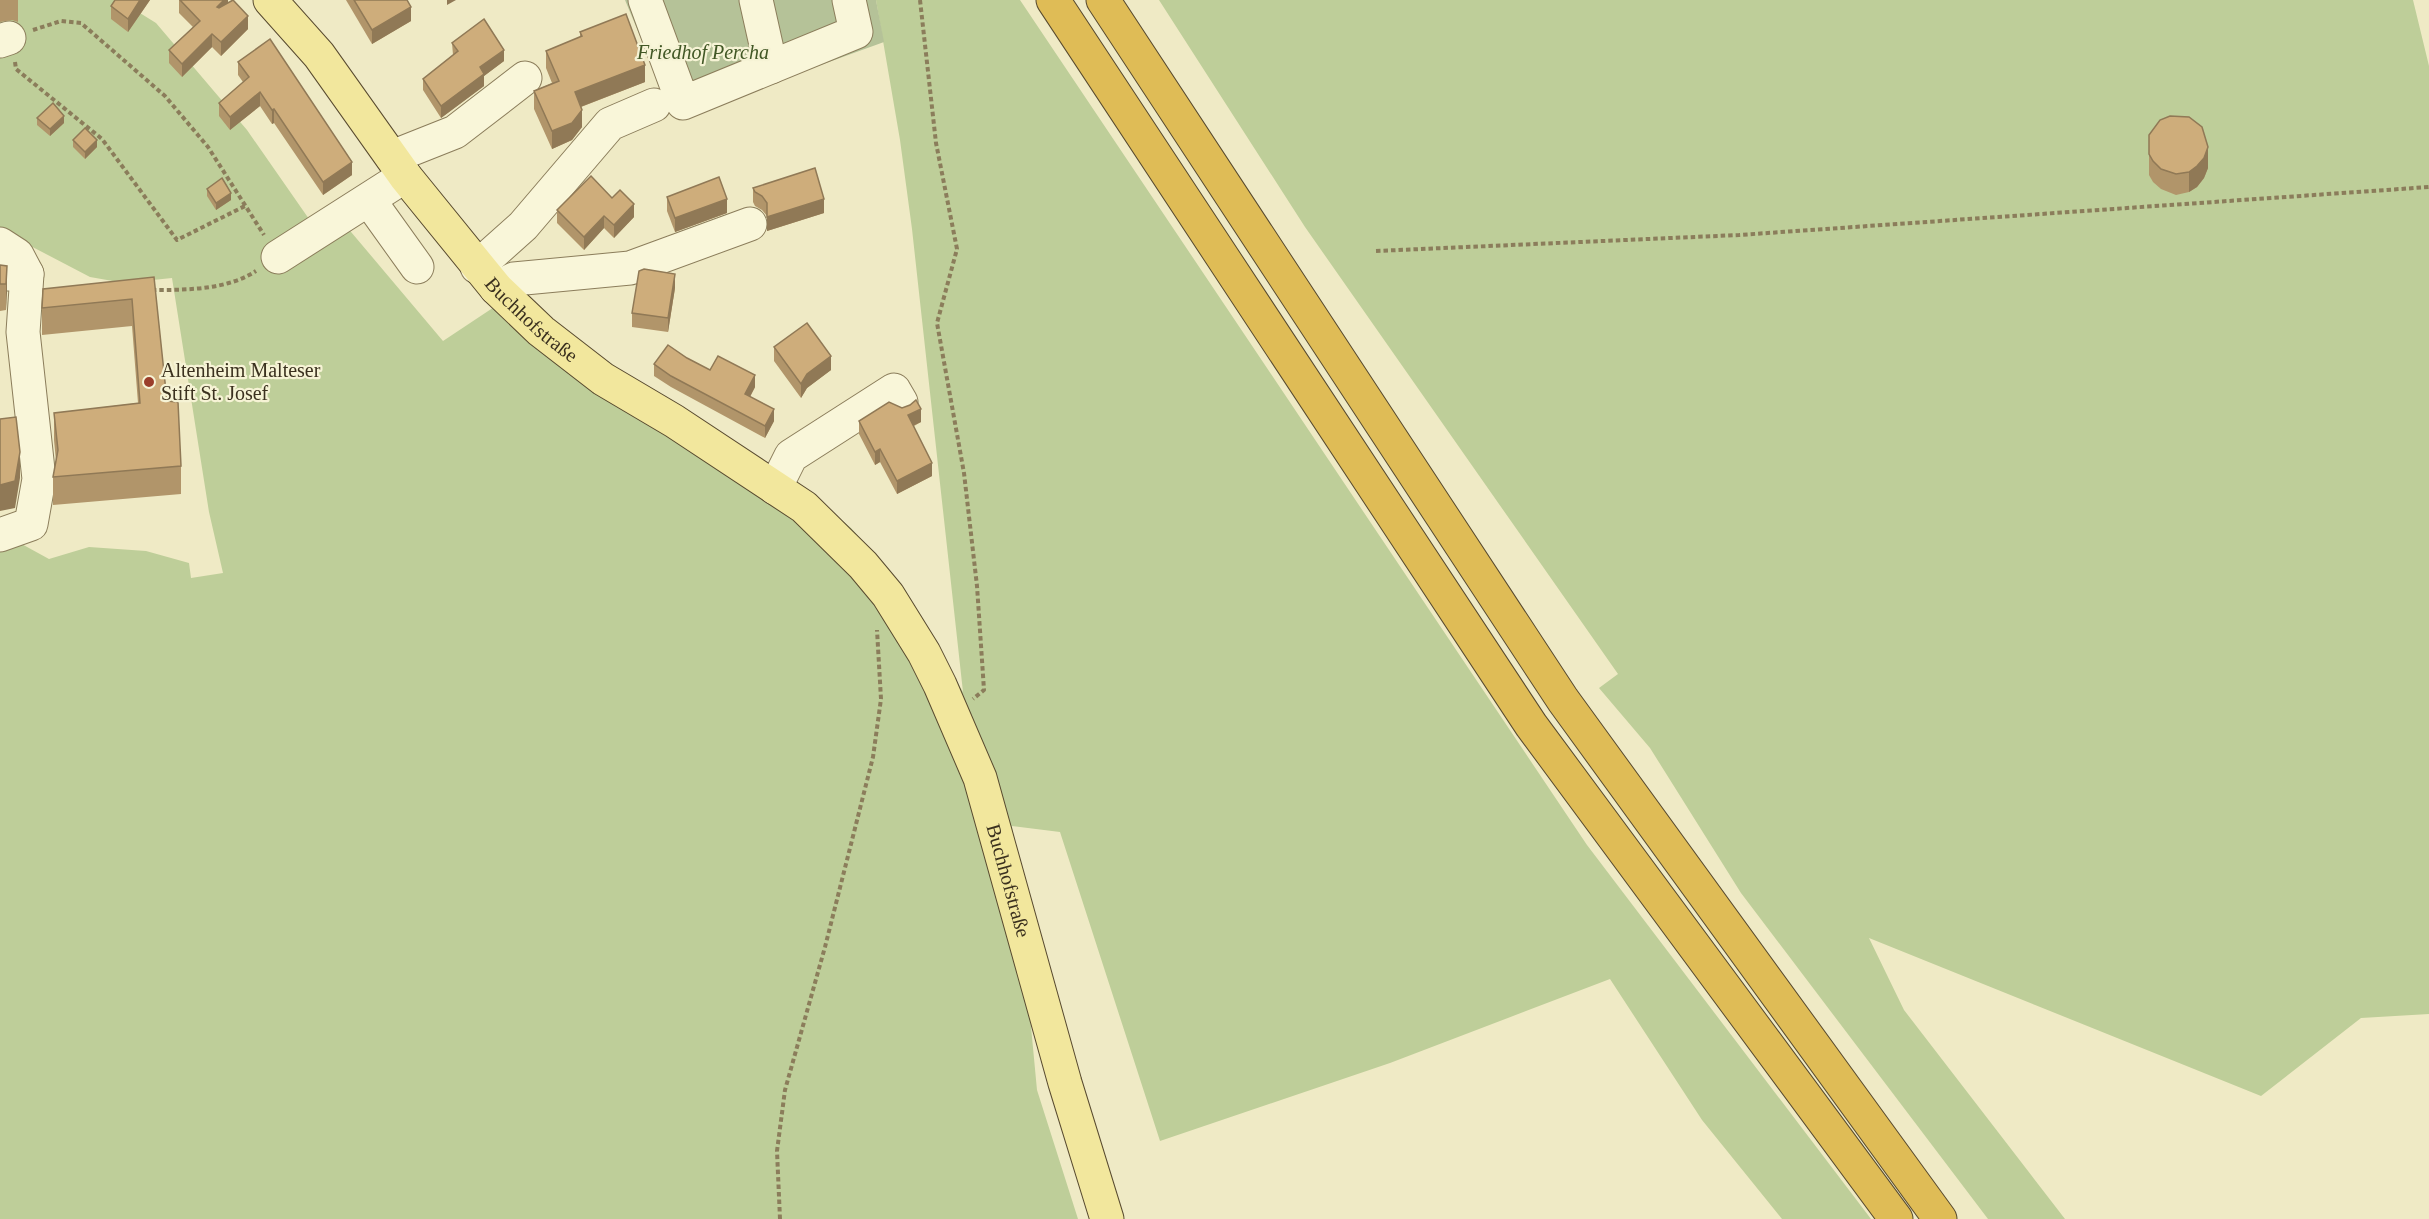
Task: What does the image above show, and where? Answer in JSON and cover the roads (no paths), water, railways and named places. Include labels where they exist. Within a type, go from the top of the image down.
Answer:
[{"type":"highway","points":[[1053,0],[1531,725],[1896,1219]]},
{"type":"highway","points":[[1103,0],[1563,700],[1940,1219]]},
{"type":"main road","name":"Buchhofstraße","points":[[270,0],[319,55],[399,167],[487,277],[542,331],[603,379],[674,421],[804,507],[863,565],[888,595],[924,653],[980,778],[1065,1083],[1107,1219]]},
{"type":"lane","points":[[645,0],[683,103],[855,32],[849,0]]},
{"type":"lane","points":[[756,0],[771,67]]},
{"type":"lane","points":[[278,257],[369,200],[399,167],[455,132],[525,78]]},
{"type":"lane","points":[[487,277],[523,226],[610,124],[654,105]]},
{"type":"lane","points":[[369,200],[417,267]]},
{"type":"lane","points":[[487,277],[514,279],[630,268],[750,224]]},
{"type":"lane","points":[[0,244],[18,255],[14,274],[23,332],[39,479],[31,524],[0,535]]},
{"type":"lane","points":[[775,488],[790,456],[894,390],[901,402]]},
{"type":"place","name":"Altenheim Malteser Stift St. Josef","points":[[149,382]]},
{"type":"park label","name":"Friedhof Percha","points":[[703,52]]}]
